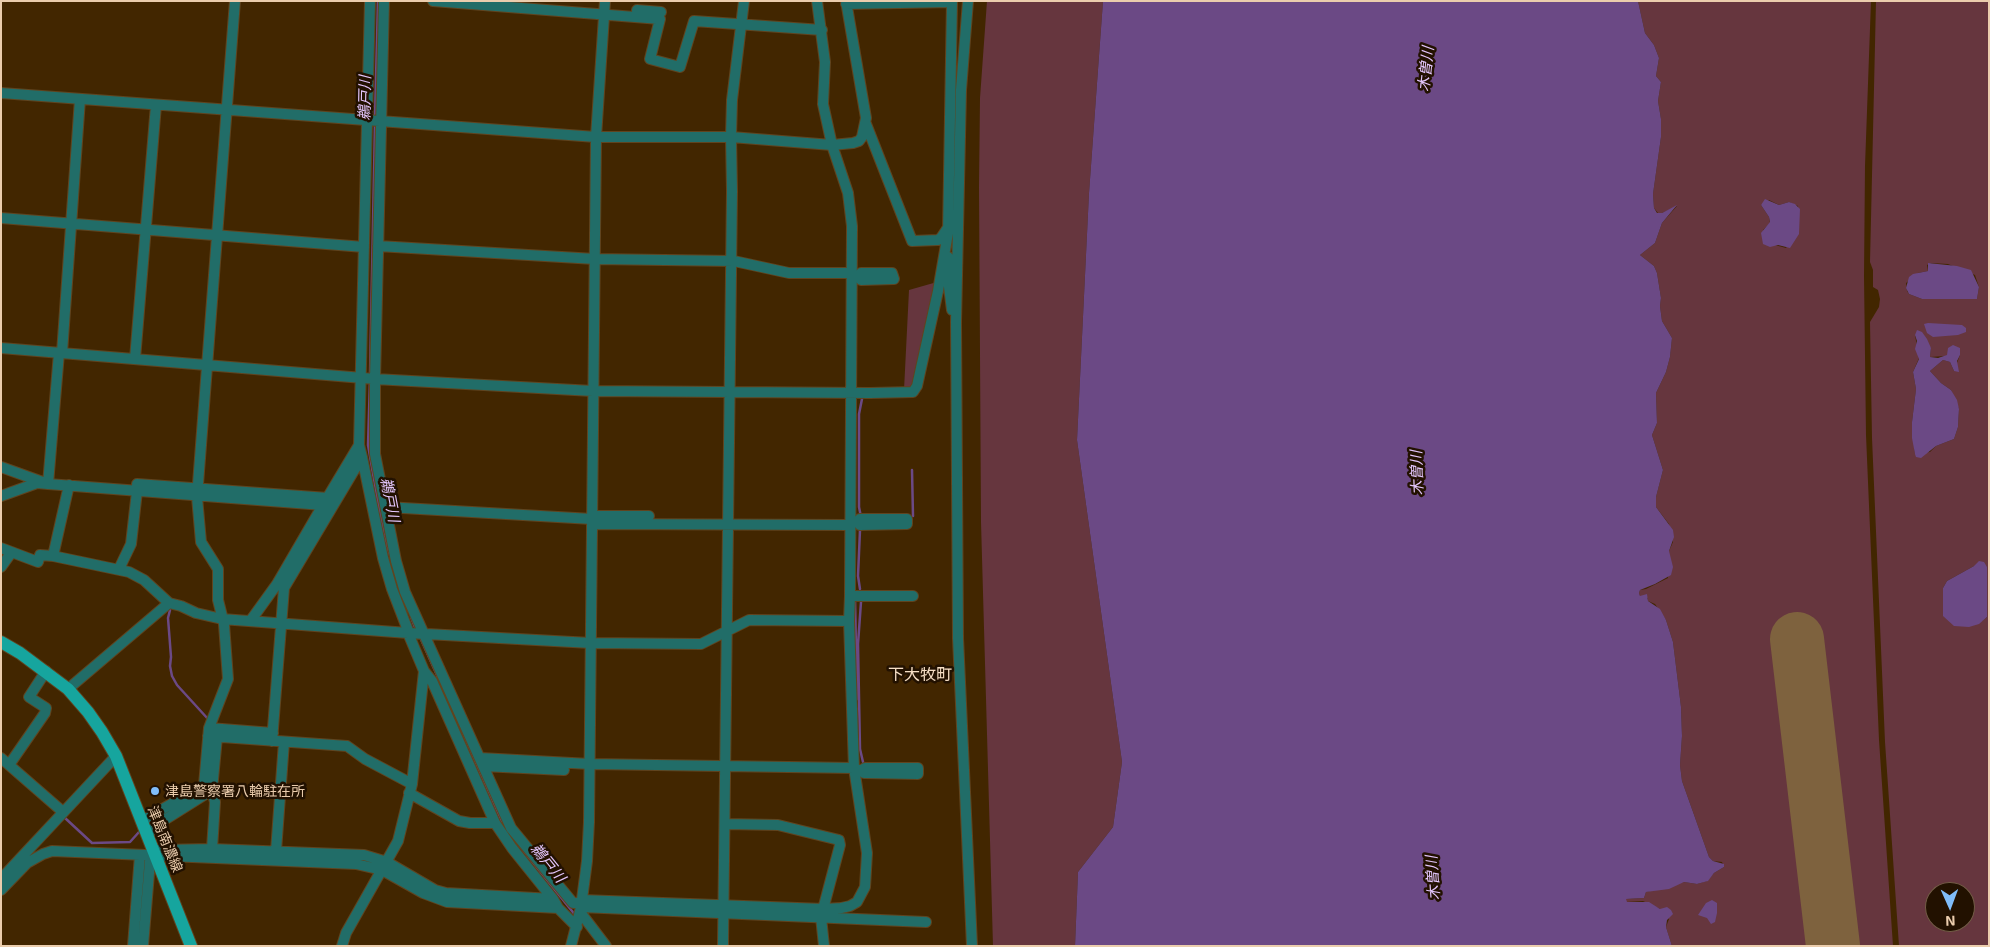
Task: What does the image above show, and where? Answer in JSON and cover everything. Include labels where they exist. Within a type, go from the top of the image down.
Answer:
[{"type":"main road","name":"津島南濃線","points":[[3,646],[46,671],[68,689],[88,712],[116,756],[191,946]]},
{"type":"street","points":[[142,821],[204,785],[211,733],[228,679],[222,619],[218,600],[218,568],[201,542],[198,493],[235,1]]},
{"type":"street","points":[[370,1],[378,249],[368,378],[360,445],[383,558],[392,589],[481,762],[511,828],[606,946]]},
{"type":"street","points":[[342,946],[346,933],[398,841],[410,788],[424,671],[406,592],[396,561],[376,454],[368,378],[364,249],[384,1]]},
{"type":"street","points":[[433,1],[605,8],[660,19],[650,59],[680,67],[694,21],[821,27]]},
{"type":"street","points":[[527,1],[661,12]]},
{"type":"street","points":[[723,946],[726,824],[731,137],[732,100],[744,1]]},
{"type":"street","points":[[817,1],[825,62],[823,104],[832,145],[850,207],[854,276],[851,393],[853,522],[850,621],[856,770],[867,853],[865,887],[857,902],[850,906],[822,913]]},
{"type":"street","points":[[968,1],[961,90],[956,322],[958,638],[972,946]]},
{"type":"street","points":[[948,230],[938,240],[912,241],[866,124],[846,2],[952,2],[948,230],[950,303],[956,322]]},
{"type":"street","points":[[571,946],[580,912],[590,822],[596,137],[605,8]]},
{"type":"street","points":[[692,14],[742,22]]},
{"type":"street","points":[[1,92],[596,137],[731,137],[832,145],[859,141],[866,124]]},
{"type":"street","points":[[48,481],[71,226],[80,99]]},
{"type":"street","points":[[135,359],[156,105]]},
{"type":"street","points":[[1,218],[71,226],[364,249]]},
{"type":"street","points":[[1,224],[71,226]]},
{"type":"street","points":[[1,348],[368,378],[594,391],[905,394],[912,392],[917,386],[938,291],[948,230]]},
{"type":"street","points":[[378,249],[595,262],[731,264],[789,273],[854,276]]},
{"type":"street","points":[[251,620],[276,584],[360,445]]},
{"type":"street","points":[[267,737],[284,588],[362,457]]},
{"type":"street","points":[[1,467],[48,481],[69,485],[137,491],[198,493]]},
{"type":"street","points":[[1,496],[48,481],[326,502]]},
{"type":"street","points":[[53,556],[69,485]]},
{"type":"street","points":[[119,569],[131,544],[137,491]]},
{"type":"street","points":[[386,507],[592,520],[853,522]]},
{"type":"street","points":[[1,548],[38,562],[40,555],[53,556],[119,569],[144,580],[169,603],[196,613],[222,619],[591,643],[700,644],[749,620],[850,621]]},
{"type":"street","points":[[1,567],[11,553]]},
{"type":"street","points":[[850,596],[913,596]]},
{"type":"street","points":[[68,689],[169,603]]},
{"type":"street","points":[[46,671],[29,697],[46,708],[45,713],[4,763],[61,814]]},
{"type":"street","points":[[424,671],[432,682],[494,823],[556,903]]},
{"type":"street","points":[[211,733],[267,737],[284,742],[347,746],[459,821],[494,823]]},
{"type":"street","points":[[211,733],[212,790],[215,802],[212,849]]},
{"type":"street","points":[[276,852],[284,742]]},
{"type":"street","points":[[1,879],[116,756]]},
{"type":"street","points":[[481,762],[590,768],[856,770]]},
{"type":"street","points":[[147,834],[158,824],[212,790]]},
{"type":"street","points":[[726,824],[778,825],[839,840],[840,845],[822,913],[824,946]]},
{"type":"street","points":[[1,890],[27,863],[52,851],[140,854],[212,849],[364,855],[384,866],[423,893],[447,902],[556,903],[580,912],[724,910],[822,913],[926,922]]},
{"type":"street","points":[[155,853],[384,866]]},
{"type":"street","points":[[143,946],[150,861],[155,853]]},
{"type":"street","points":[[133,946],[140,854]]},
{"type":"shaded area","points":[[987,1],[1103,1],[1089,193],[1077,440],[1122,762],[1113,827],[1078,872],[1075,946],[993,946],[981,522],[980,98]]},
{"type":"shaded area","points":[[1638,1],[1871,1],[1865,166],[1866,435],[1879,740],[1893,946],[1672,946],[1666,927],[1669,919],[1660,909],[1643,901],[1626,902],[1626,899],[1644,898],[1646,892],[1679,883],[1697,884],[1707,881],[1714,873],[1724,867],[1722,862],[1713,861],[1709,857],[1682,781],[1680,765],[1681,707],[1673,642],[1666,620],[1655,604],[1648,601],[1648,598],[1640,596],[1639,593],[1640,590],[1668,578],[1669,551],[1673,542],[1669,524],[1656,507],[1656,497],[1663,470],[1652,435],[1657,423],[1656,393],[1666,372],[1672,338],[1662,321],[1657,273],[1654,266],[1640,255],[1655,243],[1662,223],[1677,206],[1662,213],[1658,213],[1654,208],[1653,194],[1661,137],[1658,101],[1661,82],[1656,76],[1659,58],[1654,45],[1645,33]],"holes":[[[1769,200],[1779,205],[1789,202],[1798,206],[1799,231],[1786,248],[1775,245],[1763,230],[1770,223],[1769,217],[1761,205]]]},
{"type":"shaded area","points":[[1876,1],[1989,1],[1989,946],[1899,946],[1885,742],[1872,438],[1870,322],[1879,307],[1880,299],[1878,290],[1873,287],[1873,270],[1870,262]],"holes":[[[1931,263],[1948,264],[1975,275],[1979,287],[1977,299],[1922,299],[1909,294],[1906,283],[1918,273],[1928,271],[1927,265]],[[1915,335],[1931,348],[1930,357],[1960,355],[1954,371],[1950,362],[1943,360],[1930,371],[1941,383],[1951,390],[1959,409],[1958,427],[1954,439],[1936,446],[1930,452],[1915,454],[1912,422],[1916,389],[1913,372],[1919,358]],[[1974,566],[1987,567],[1987,617],[1982,621],[1943,588],[1947,581]]]},
{"type":"shaded area","points":[[937,282],[912,388],[904,390],[909,290]]},
{"type":"water","name":"木曽川","points":[[1103,1],[1638,1],[1645,33],[1654,45],[1659,58],[1656,76],[1661,82],[1658,101],[1661,137],[1653,194],[1654,208],[1657,213],[1662,213],[1677,205],[1662,223],[1655,243],[1640,255],[1654,266],[1657,273],[1662,321],[1672,338],[1666,372],[1656,393],[1657,423],[1652,435],[1663,470],[1656,497],[1656,507],[1673,530],[1674,537],[1669,551],[1673,567],[1671,575],[1640,590],[1639,593],[1640,596],[1647,594],[1648,601],[1660,609],[1666,620],[1673,642],[1681,707],[1680,765],[1682,781],[1709,857],[1713,861],[1724,864],[1724,867],[1714,873],[1708,881],[1697,884],[1684,882],[1669,889],[1646,892],[1644,898],[1626,899],[1627,902],[1649,902],[1660,909],[1667,907],[1671,910],[1673,914],[1667,920],[1666,927],[1672,946],[1075,946],[1078,872],[1113,827],[1122,762],[1077,440],[1089,193]]},
{"type":"water","points":[[1765,199],[1779,205],[1789,202],[1795,204],[1800,209],[1799,234],[1790,248],[1778,245],[1770,247],[1763,244],[1761,233],[1770,222],[1761,205]]},
{"type":"water","points":[[1928,263],[1957,266],[1971,270],[1979,287],[1977,299],[1922,299],[1909,294],[1906,288],[1909,277],[1913,274],[1928,271]]},
{"type":"water","points":[[1924,324],[1962,325],[1966,328],[1966,332],[1958,335],[1933,337],[1927,333]]},
{"type":"water","points":[[1917,330],[1922,332],[1927,339],[1931,348],[1930,357],[1938,358],[1947,355],[1948,348],[1953,345],[1960,348],[1960,355],[1957,361],[1959,372],[1954,371],[1950,362],[1943,360],[1930,371],[1941,383],[1951,390],[1957,400],[1959,409],[1958,427],[1954,439],[1936,446],[1921,458],[1916,457],[1912,438],[1916,389],[1913,372],[1919,359],[1915,349]]},
{"type":"water","points":[[1979,561],[1984,562],[1987,567],[1987,617],[1979,624],[1969,627],[1954,626],[1943,616],[1943,588],[1947,581],[1974,566]]},
{"type":"water","points":[[1712,900],[1717,903],[1717,913],[1715,922],[1711,924],[1707,918],[1698,915],[1706,903]]},
{"type":"waterway","name":"鵜戸川","points":[[375,117],[378,1]]},
{"type":"waterway","name":"鵜戸川","points":[[370,375],[375,123]]},
{"type":"waterway","name":"鵜戸川","points":[[370,380],[368,445],[384,536],[401,593]]},
{"type":"waterway","points":[[861,517],[859,507],[859,414],[862,399]]},
{"type":"waterway","points":[[912,470],[913,516]]},
{"type":"waterway","points":[[860,530],[858,576],[860,589]]},
{"type":"waterway","points":[[855,599],[857,699]]},
{"type":"waterway","points":[[861,602],[858,644],[860,749],[863,762]]},
{"type":"waterway","points":[[170,610],[168,618],[172,676],[177,685],[208,719]]},
{"type":"waterway","name":"鵜戸川","points":[[411,617],[416,630]]},
{"type":"waterway","name":"鵜戸川","points":[[420,637],[505,828],[576,916]]},
{"type":"waterway","points":[[65,818],[92,843],[130,842],[139,832]]},
{"type":"runway","points":[[1797,639],[1833,946]]},
{"type":"place","name":"津島警察署八輪駐在所","points":[[155,791]]},
{"type":"district","name":"下大牧町","points":[[920,675]]}]
